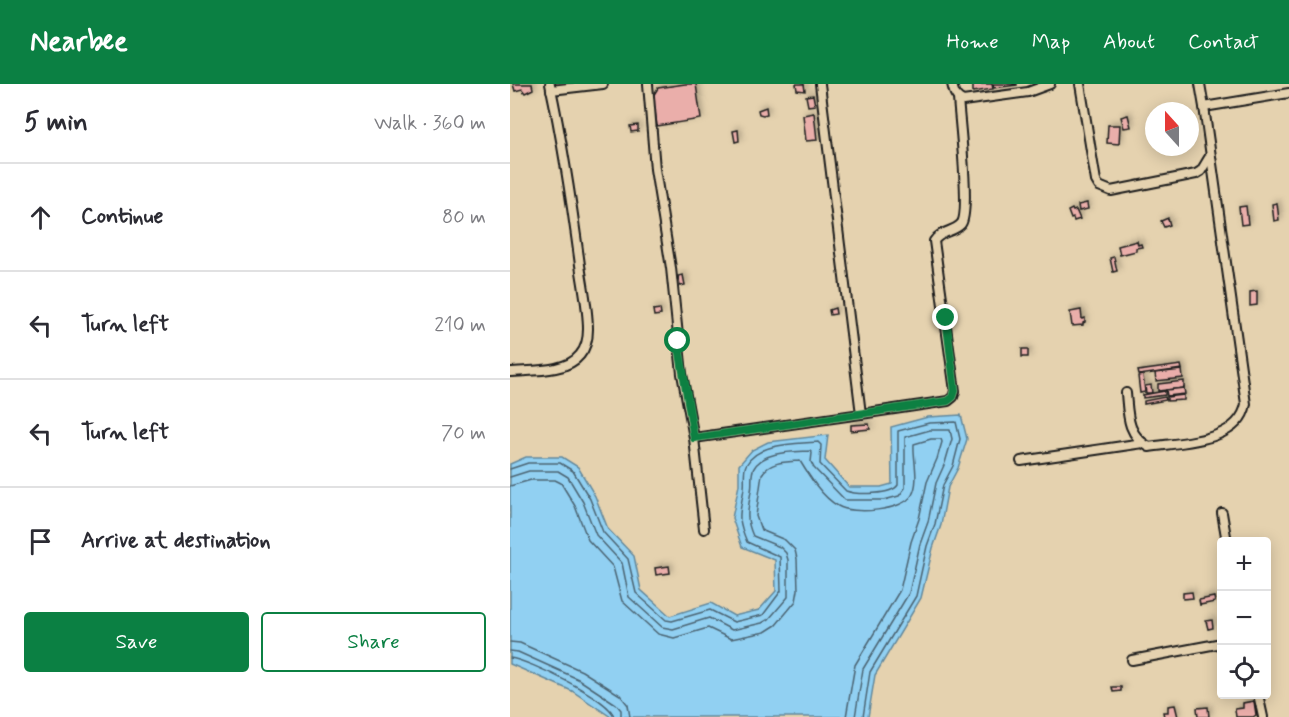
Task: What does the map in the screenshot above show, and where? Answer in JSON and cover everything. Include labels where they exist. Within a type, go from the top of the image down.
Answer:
[{"type":"street","points":[[510,372],[547,369],[571,362],[578,358],[586,343],[588,328],[579,254],[562,138],[551,87],[603,84]]},
{"type":"street","points":[[648,84],[655,169],[671,268],[682,374],[694,438],[704,529]]},
{"type":"street","points":[[820,84],[861,414]]},
{"type":"street","points":[[694,438],[948,401],[953,397],[955,391],[934,241],[940,234],[960,226],[964,220],[965,199],[958,99],[952,84]]},
{"type":"street","points":[[958,99],[963,101],[1028,92],[1050,84]]},
{"type":"street","points":[[1080,84],[1096,181],[1099,186],[1111,191],[1196,174],[1201,171],[1210,156]]},
{"type":"street","points":[[1126,393],[1129,422],[1133,432],[1149,447],[1218,436],[1229,430],[1245,413],[1246,404],[1231,289],[1200,84]]},
{"type":"street","points":[[1204,107],[1289,93]]},
{"type":"street","points":[[1021,461],[1143,443]]},
{"type":"street","points":[[1222,513],[1226,537]]},
{"type":"street","points":[[1132,660],[1217,644]]},
{"type":"street","points":[[1259,699],[1263,717]]},
{"type":"water","points":[[961,415],[967,439],[958,468],[948,487],[941,525],[921,598],[875,675],[868,717],[611,717],[572,691],[510,664],[510,464],[526,457],[562,457],[578,467],[595,496],[608,529],[634,556],[641,590],[670,616],[711,603],[734,616],[759,610],[776,591],[775,560],[742,547],[732,518],[739,485],[739,465],[752,450],[768,442],[828,435],[825,460],[849,487],[881,487],[892,484],[891,427],[928,417]]},
{"type":"building","points":[[513,84],[532,84],[533,89],[525,93],[522,89],[515,91]]},
{"type":"building","points":[[696,84],[701,119],[657,126],[653,96],[658,88]]},
{"type":"building","points":[[796,84],[804,84],[805,91],[797,90]]},
{"type":"building","points":[[973,84],[992,84],[993,89],[973,92]]},
{"type":"building","points":[[993,84],[1017,84],[1017,85],[994,88]]},
{"type":"building","points":[[813,95],[815,105],[808,106],[806,96]]},
{"type":"building","points":[[766,107],[767,114],[759,114],[758,110]]},
{"type":"building","points":[[814,113],[817,140],[806,141],[803,115]]},
{"type":"building","points":[[1128,115],[1131,127],[1124,128],[1121,117]]},
{"type":"building","points":[[638,125],[638,131],[631,132],[630,126]]},
{"type":"building","points":[[1108,125],[1120,125],[1119,144],[1107,143]]},
{"type":"building","points":[[738,130],[739,141],[735,142],[733,131]]},
{"type":"building","points":[[1087,203],[1088,209],[1079,211],[1078,205]]},
{"type":"building","points":[[1277,203],[1279,220],[1274,221],[1272,204]]},
{"type":"building","points":[[1246,206],[1248,224],[1241,225],[1239,207]]},
{"type":"building","points":[[1076,210],[1080,219],[1074,221],[1073,218],[1071,219],[1068,211]]},
{"type":"building","points":[[1168,218],[1170,225],[1164,227],[1161,221]]},
{"type":"building","points":[[1137,241],[1142,247],[1120,255],[1118,246]]},
{"type":"building","points":[[1114,257],[1117,271],[1113,272],[1110,258]]},
{"type":"building","points":[[683,275],[685,285],[680,286],[678,276]]},
{"type":"building","points":[[1257,291],[1257,305],[1250,306],[1250,292]]},
{"type":"building","points":[[835,308],[836,314],[830,315],[829,310]]},
{"type":"building","points":[[660,309],[661,315],[654,316],[653,310]]},
{"type":"building","points":[[1081,310],[1082,319],[1085,318],[1085,322],[1083,325],[1072,326],[1070,312]]},
{"type":"building","points":[[1022,349],[1028,349],[1028,357],[1022,357]]},
{"type":"building","points":[[1181,365],[1182,369],[1139,375],[1138,371]]},
{"type":"building","points":[[1182,370],[1183,378],[1156,381],[1155,373]]},
{"type":"building","points":[[1143,375],[1145,392],[1140,393],[1138,376]]},
{"type":"building","points":[[1184,381],[1184,388],[1158,391],[1158,384]]},
{"type":"building","points":[[1151,385],[1152,393],[1146,393],[1145,386]]},
{"type":"building","points":[[1184,388],[1185,394],[1167,396],[1166,390]]},
{"type":"building","points":[[1165,391],[1165,395],[1143,398],[1143,395]]},
{"type":"building","points":[[1184,395],[1184,400],[1167,401],[1167,397]]},
{"type":"building","points":[[1165,397],[1166,400],[1144,404],[1144,401]]},
{"type":"building","points":[[869,424],[870,429],[851,431],[851,425]]},
{"type":"building","points":[[669,566],[670,573],[656,575],[655,568]]},
{"type":"building","points":[[1192,592],[1193,598],[1183,599],[1183,593]]},
{"type":"building","points":[[1214,597],[1215,602],[1200,605],[1199,600]]},
{"type":"building","points":[[1212,620],[1213,628],[1208,629],[1206,621]]},
{"type":"building","points":[[1112,687],[1121,687],[1121,691],[1113,692]]},
{"type":"building","points":[[1254,701],[1256,715],[1236,717],[1235,709],[1243,708],[1243,703]]},
{"type":"building","points":[[1175,705],[1178,717],[1164,717],[1163,712],[1168,712],[1168,706]]},
{"type":"building","points":[[1208,707],[1209,717],[1198,717],[1197,708]]},
{"type":"route","points":[[678,341],[694,438],[948,401],[953,397],[955,391],[946,318]]}]
